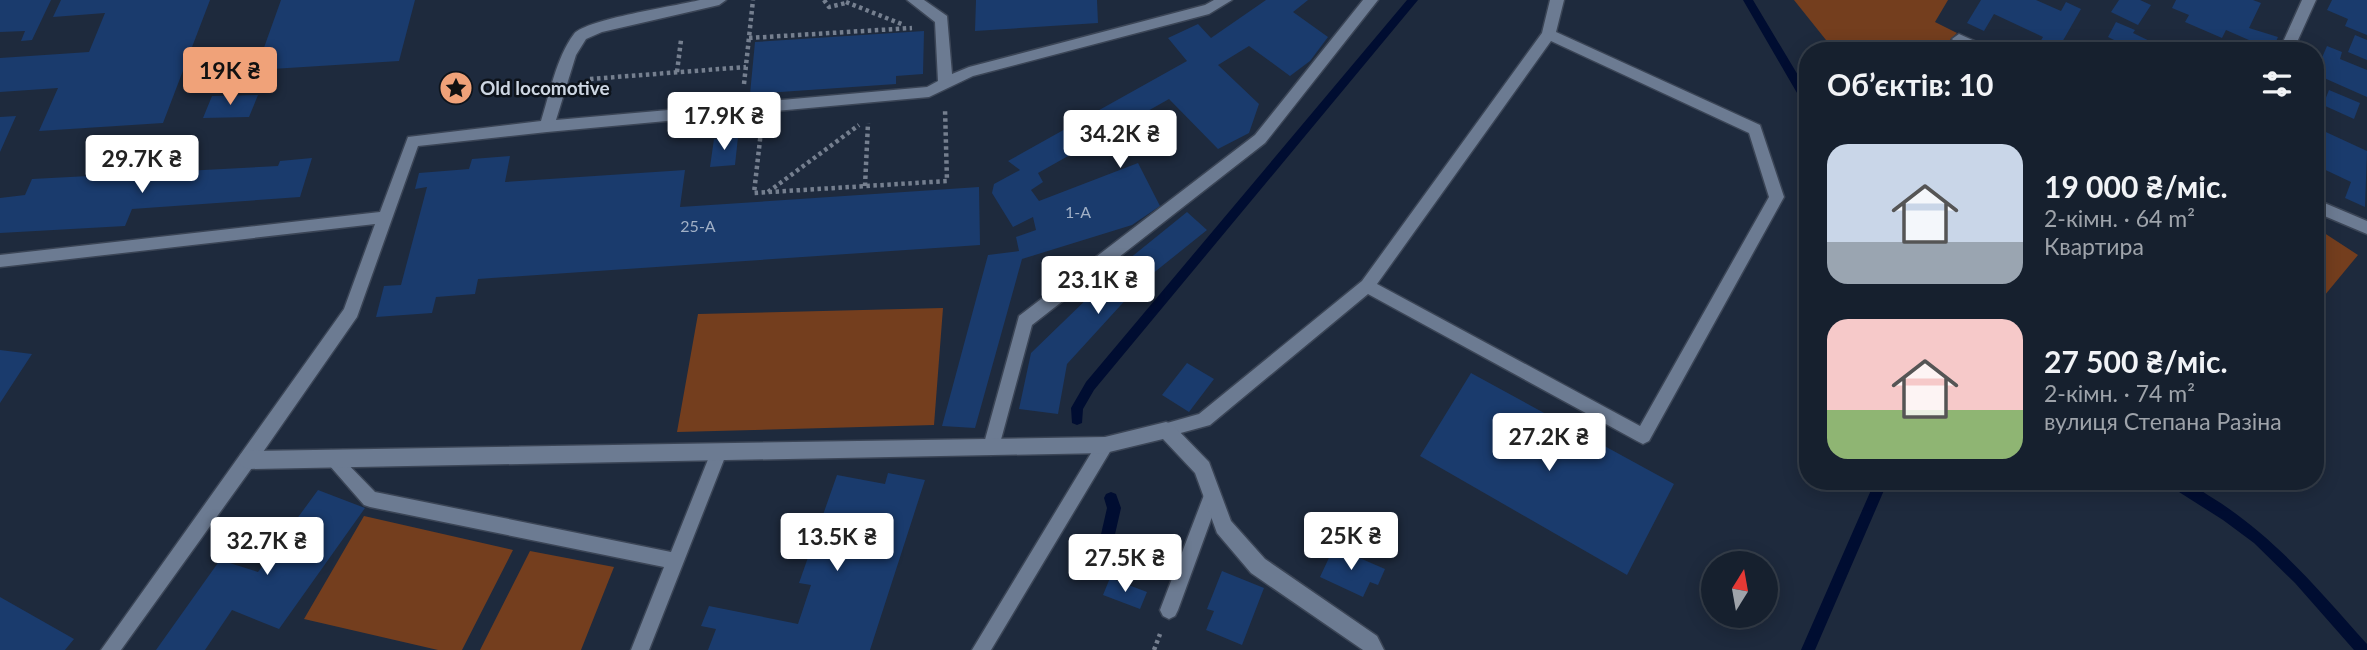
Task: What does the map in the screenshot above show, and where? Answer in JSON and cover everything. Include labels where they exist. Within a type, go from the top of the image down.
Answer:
[{"type":"street","points":[[248,460],[1105,445],[1166,430],[1202,468],[1224,527],[1258,566],[1370,643],[1374,650]]},
{"type":"lane","points":[[547,126],[569,54],[581,35],[599,27],[719,0]]},
{"type":"lane","points":[[110,650],[351,312],[413,141],[547,126],[929,92],[969,72],[1209,9],[1225,0]]},
{"type":"lane","points":[[991,447],[1025,321],[1260,139],[1371,0]]},
{"type":"lane","points":[[1166,430],[1204,420],[1367,286],[1549,34],[1558,0]]},
{"type":"lane","points":[[2290,42],[2309,0]]},
{"type":"lane","points":[[919,1],[942,20],[945,84]]},
{"type":"lane","points":[[1367,286],[1643,436],[1777,197],[1755,129],[1549,34]]},
{"type":"lane","points":[[1959,39],[1965,42]]},
{"type":"lane","points":[[2324,209],[2367,228]]},
{"type":"lane","points":[[0,261],[386,217]]},
{"type":"lane","points":[[981,650],[1105,445]]},
{"type":"lane","points":[[640,650],[719,452]]},
{"type":"lane","points":[[331,458],[370,499],[675,561]]},
{"type":"lane","points":[[1169,610],[1212,495]]},
{"type":"path","points":[[741,109],[753,0]]},
{"type":"path","points":[[824,0],[829,7],[838,7],[847,1],[913,28]]},
{"type":"path","points":[[749,38],[942,26]]},
{"type":"path","points":[[677,72],[681,40]]},
{"type":"path","points":[[560,82],[746,67]]},
{"type":"path","points":[[764,107],[754,193],[947,181],[945,84]]},
{"type":"path","points":[[768,192],[869,118],[865,186]]},
{"type":"shaded area","points":[[1794,0],[1948,0],[1935,22],[1957,33],[1950,40],[1954,42],[1826,40]]},
{"type":"shaded area","points":[[2324,233],[2358,255],[2324,296]]},
{"type":"shaded area","points":[[943,308],[934,425],[677,432],[698,314]]},
{"type":"shaded area","points":[[364,516],[513,550],[462,650],[438,650],[304,619]]},
{"type":"shaded area","points":[[530,551],[614,567],[581,650],[480,650]]},
{"type":"building","points":[[0,0],[51,0],[32,40],[21,41],[25,31],[0,32]]},
{"type":"building","points":[[61,0],[210,0],[163,123],[39,131],[58,88],[0,92],[0,58],[89,52],[105,13],[53,17]]},
{"type":"building","points":[[281,0],[415,0],[399,61],[256,70]]},
{"type":"building","points":[[976,0],[1097,0],[1098,23],[975,31]]},
{"type":"building","points":[[1266,0],[1308,0],[1293,12],[1328,37],[1310,61],[1290,76],[1249,46],[1218,65],[1259,104],[1249,133],[1218,149],[1169,99],[1038,173],[1043,182],[1031,190],[1039,201],[1138,163],[1160,206],[1132,225],[1022,259],[975,428],[942,426],[988,255],[1019,251],[1016,237],[1036,230],[1033,217],[1013,227],[992,193],[994,184],[1020,170],[1008,161],[1187,61],[1168,38],[1198,24],[1211,38]]},
{"type":"building","points":[[1981,0],[2036,0],[2061,11],[2066,2],[2081,9],[2062,42],[2040,42],[2043,37],[1994,14],[1984,31],[1967,23]]},
{"type":"building","points":[[2119,0],[2140,0],[2151,5],[2138,25],[2111,12]]},
{"type":"building","points":[[2176,0],[2253,0],[2261,3],[2249,28],[2278,37],[2276,42],[2253,42],[2226,30],[2222,38],[2185,22],[2189,15],[2172,8]]},
{"type":"building","points":[[2332,0],[2367,0],[2367,35],[2345,26],[2348,19],[2327,10]]},
{"type":"building","points":[[2116,22],[2135,30],[2133,33],[2152,42],[2118,42],[2108,37]]},
{"type":"building","points":[[924,31],[923,74],[896,76],[896,84],[750,94],[755,42]]},
{"type":"building","points":[[2355,35],[2367,40],[2367,60],[2348,52]]},
{"type":"building","points":[[2327,46],[2342,52],[2340,59],[2367,70],[2367,97],[2324,78],[2324,53]]},
{"type":"building","points":[[2329,90],[2360,103],[2354,119],[2324,105]]},
{"type":"building","points":[[258,95],[249,117],[203,118],[212,96]]},
{"type":"building","points":[[16,116],[0,152],[0,117]]},
{"type":"building","points":[[2324,131],[2367,151],[2365,207],[2345,198],[2351,182],[2324,169]]},
{"type":"building","points":[[738,137],[735,165],[710,167],[714,139]]},
{"type":"building","points":[[510,156],[505,182],[685,170],[680,207],[979,187],[980,245],[478,279],[475,294],[436,297],[432,313],[376,317],[384,286],[401,285],[427,187],[415,189],[419,173],[469,169],[472,159]]},
{"type":"building","points":[[312,158],[300,197],[132,209],[125,226],[0,233],[0,198],[25,195],[32,179],[278,166],[280,161]]},
{"type":"building","points":[[1187,212],[1207,230],[1141,283],[1067,364],[1058,414],[1019,409],[1031,353],[1124,263]]},
{"type":"building","points":[[0,350],[32,354],[0,403]]},
{"type":"building","points":[[1187,363],[1214,379],[1189,412],[1162,395]]},
{"type":"building","points":[[1471,373],[1674,484],[1627,575],[1420,456]]},
{"type":"building","points":[[888,473],[925,480],[870,650],[708,650],[716,629],[701,626],[709,606],[798,624],[811,585],[799,583],[837,475],[885,484]]},
{"type":"building","points":[[318,490],[365,508],[279,629],[232,610],[205,650],[156,650],[220,560],[258,572]]},
{"type":"building","points":[[1334,547],[1385,569],[1378,585],[1370,582],[1363,597],[1320,577]]},
{"type":"building","points":[[1222,571],[1264,588],[1242,645],[1206,630],[1214,611],[1207,609]]},
{"type":"building","points":[[1110,578],[1147,592],[1140,609],[1103,595]]},
{"type":"building","points":[[0,597],[74,639],[65,650],[0,650]]},
{"type":"waterway","points":[[1077,419],[1077,408],[1090,386],[1413,0]]},
{"type":"waterway","points":[[1748,0],[1799,87]]},
{"type":"waterway","points":[[1808,650],[1878,490]]},
{"type":"waterway","points":[[2188,490],[2228,515],[2259,539],[2300,579],[2363,650]]},
{"type":"waterway","points":[[1101,565],[1114,508],[1111,498]]},
{"type":"place","name":"Old locomotive","points":[[456,88]]}]
